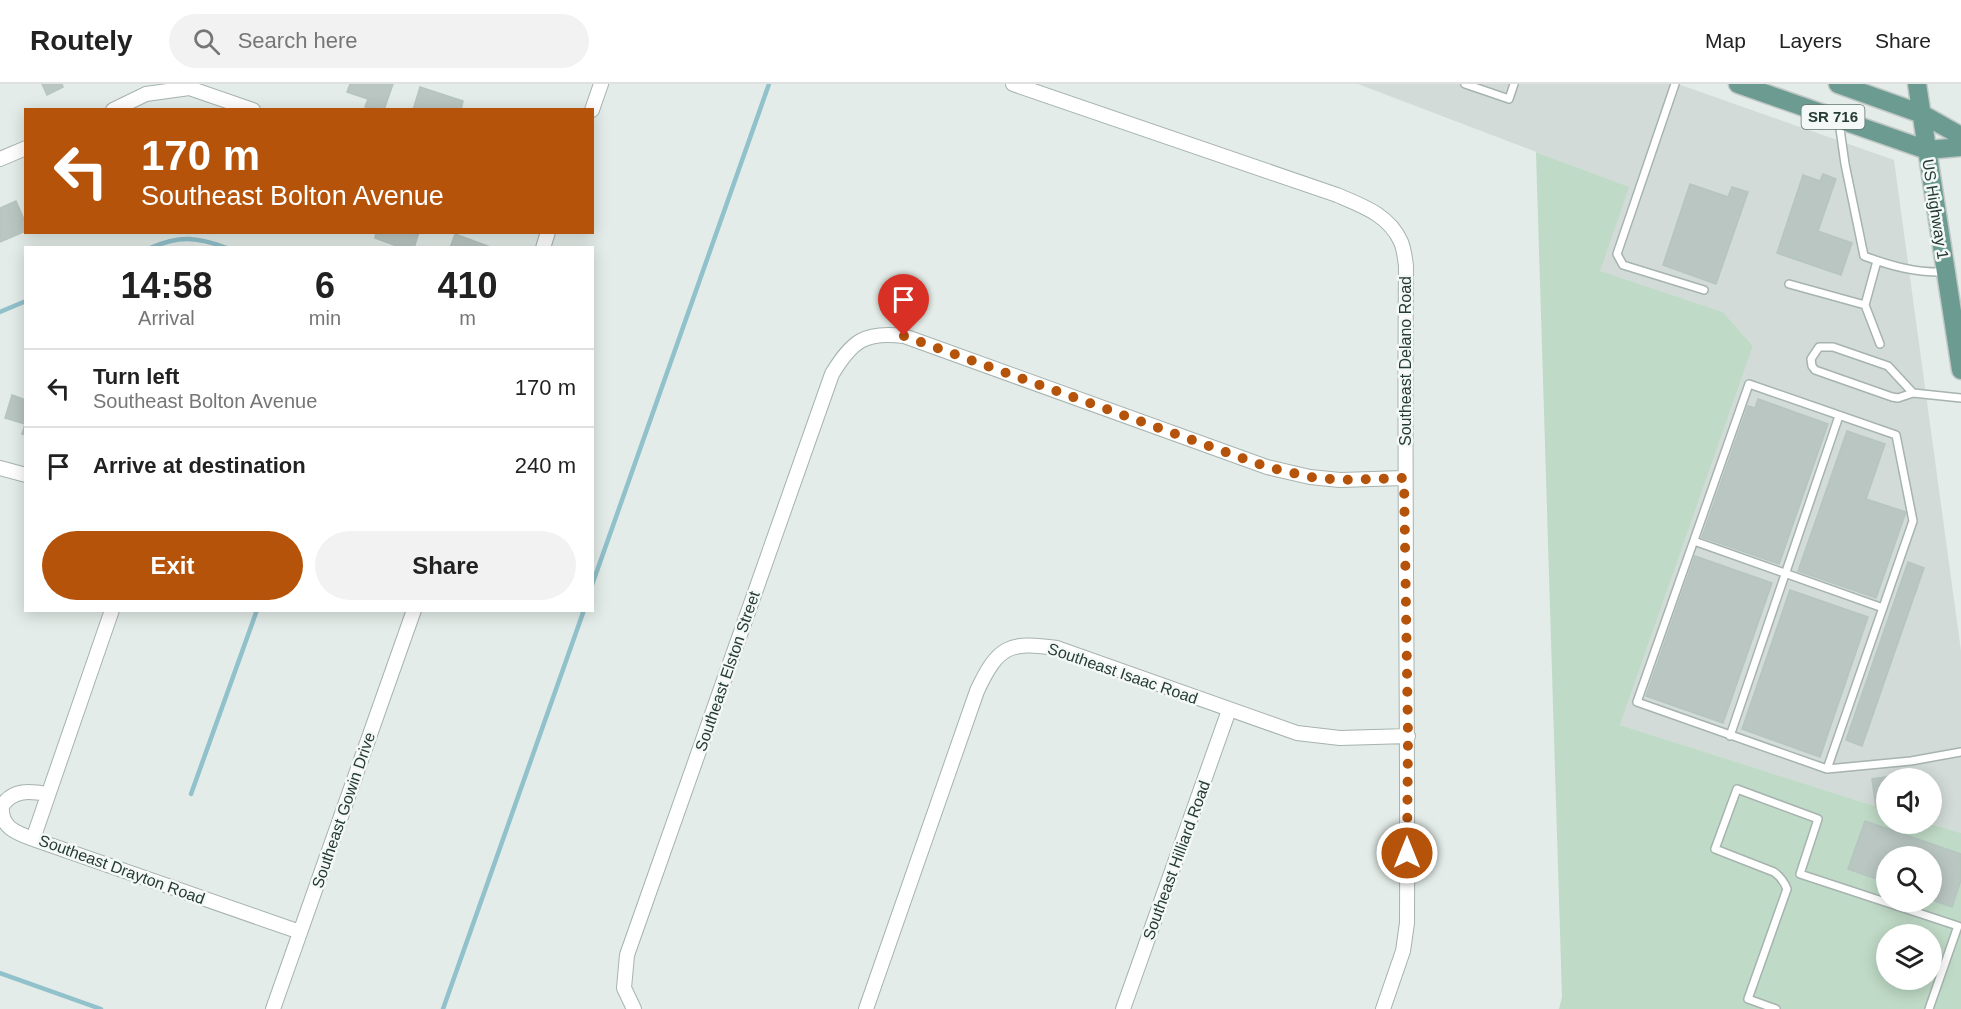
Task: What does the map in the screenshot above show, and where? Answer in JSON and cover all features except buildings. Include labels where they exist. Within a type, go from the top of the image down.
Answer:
[{"type":"main road","name":"SR 716","points":[[1738,84],[1927,150],[1961,147]]},
{"type":"main road","name":"SR 716","points":[[1838,84],[1922,114],[1961,136]]},
{"type":"main road","name":"US Highway 1","points":[[1917,84],[1961,370]]},
{"type":"street","points":[[593,108],[601,84]]},
{"type":"street","name":"Southeast Delano Road","points":[[1013,84],[1337,195],[1370,209],[1386,220],[1402,243],[1406,266],[1404,478],[1408,736],[1407,923],[1403,951],[1383,1009]]},
{"type":"street","points":[[117,108],[146,94],[189,88],[247,108]]},
{"type":"street","points":[[0,159],[24,149]]},
{"type":"street","name":"Southeast Elston Street","points":[[634,1009],[624,988],[627,955],[832,374],[845,353],[859,342],[881,333],[904,336],[1267,467],[1310,477],[1340,480],[1404,478]]},
{"type":"street","points":[[0,468],[24,474]]},
{"type":"street","name":"Southeast Drayton Road","points":[[111,612],[33,839],[300,932]]},
{"type":"street","name":"Southeast Gowin Drive","points":[[273,1009],[413,612]]},
{"type":"street","name":"Southeast Isaac Road","points":[[866,1009],[977,691],[988,666],[1004,650],[1029,644],[1058,648],[1297,733],[1340,738],[1408,736]]},
{"type":"street","name":"Southeast Hilliard Road","points":[[1123,1009],[1230,710]]},
{"type":"street","points":[[33,839],[6,826],[1,820],[2,806],[11,796],[18,793],[28,791],[47,794]]},
{"type":"lane","points":[[1465,84],[1509,99],[1514,84]]},
{"type":"lane","points":[[1675,84],[1617,254],[1623,265],[1704,290]]},
{"type":"lane","points":[[1839,119],[1845,164],[1864,256],[1923,273],[1946,272]]},
{"type":"lane","points":[[1877,261],[1865,305],[1880,344]]},
{"type":"lane","points":[[1789,284],[1865,305]]},
{"type":"lane","points":[[1913,393],[1888,366],[1833,347],[1819,347],[1810,358],[1815,370],[1892,397],[1898,398],[1913,393],[1961,398]]},
{"type":"lane","points":[[1827,769],[1913,521],[1896,435],[1749,384],[1637,702],[1827,769],[1911,761],[1961,752]]},
{"type":"lane","points":[[1730,736],[1839,416]]},
{"type":"lane","points":[[1694,542],[1882,608]]},
{"type":"lane","points":[[1776,1009],[1748,999],[1787,889],[1780,876],[1774,872],[1715,849],[1737,789],[1818,819],[1800,874],[1958,926],[1929,1009]]},
{"type":"shaded area","points":[[1358,84],[1678,84],[1894,160],[1961,651],[1961,833],[1942,827],[1942,768],[1876,768],[1876,806],[1620,725],[1753,346],[1723,312],[1599,271],[1628,187]]},
{"type":"green space","points":[[1536,152],[1629,187],[1600,271],[1723,312],[1753,346],[1620,725],[1876,806],[1876,834],[1942,834],[1942,827],[1961,833],[1961,1009],[1559,1009],[1562,997]]},
{"type":"waterway","points":[[594,579],[769,84]]},
{"type":"waterway","points":[[156,246],[180,239],[197,240],[220,246]]},
{"type":"waterway","points":[[0,312],[24,302]]},
{"type":"waterway","points":[[191,794],[256,612]]},
{"type":"waterway","points":[[443,1009],[583,612]]},
{"type":"waterway","points":[[0,973],[101,1009]]},
{"type":"route","points":[[904,336],[1267,467],[1310,477],[1340,480],[1404,478],[1408,736],[1407,853]]}]
